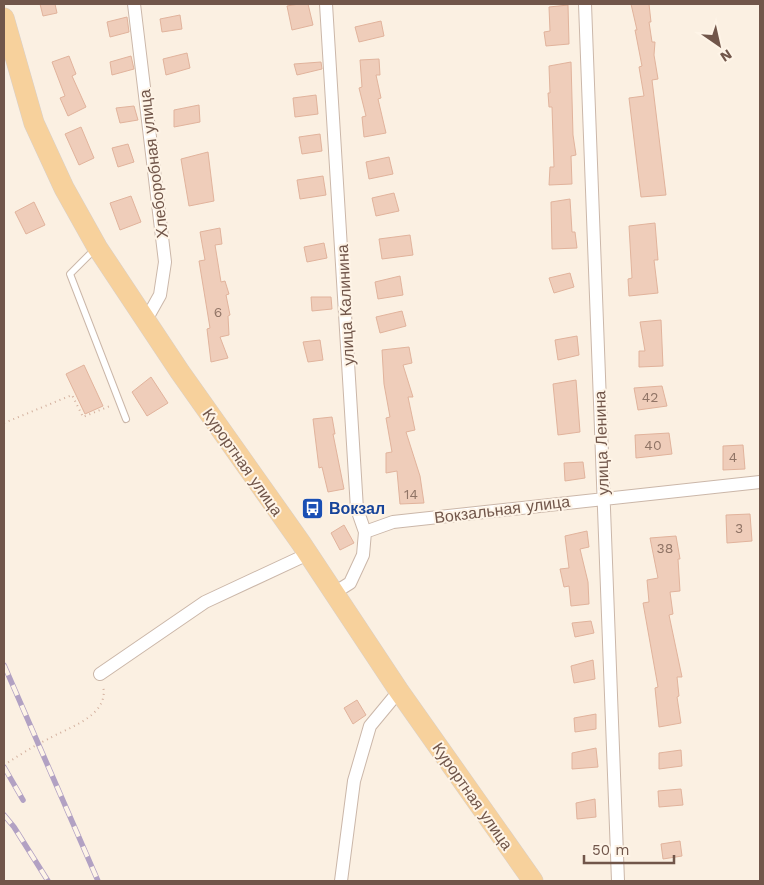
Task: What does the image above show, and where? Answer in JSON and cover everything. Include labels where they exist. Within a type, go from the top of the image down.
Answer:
[{"type":"main road","name":"Курортная улица","points":[[4,18],[34,122],[64,188],[96,247],[180,372],[308,554],[399,691],[533,881]]},
{"type":"street","name":"Хлеборобная улица","points":[[134,4],[165,262],[160,295],[146,320]]},
{"type":"street","name":"улица Калинина","points":[[326,4],[357,509],[365,532],[363,555],[350,584],[334,593]]},
{"type":"street","name":"улица Ленина","points":[[586,4],[618,881]]},
{"type":"street","name":"Вокзальная улица","points":[[365,532],[393,522],[760,482]]},
{"type":"street","points":[[100,674],[205,602],[308,554]]},
{"type":"street","points":[[342,881],[354,781],[370,726],[399,691]]},
{"type":"lane","points":[[96,247],[70,274],[126,419]]},
{"type":"path","points":[[4,423],[72,395],[83,418],[119,402]]},
{"type":"path","points":[[4,766],[21,754],[86,719],[100,707],[104,690],[100,674]]},
{"type":"building","points":[[40,4],[55,4],[57,13],[43,16]]},
{"type":"building","points":[[308,4],[313,25],[292,30],[287,6]]},
{"type":"building","points":[[631,4],[649,4],[651,22],[649,22],[652,42],[655,42],[654,55],[658,79],[652,80],[666,195],[641,197],[629,98],[644,96],[639,67],[642,66],[635,30],[637,30]]},
{"type":"building","points":[[568,5],[569,44],[546,46],[544,32],[550,31],[549,7]]},
{"type":"building","points":[[180,15],[182,29],[162,32],[160,19]]},
{"type":"building","points":[[127,17],[129,32],[110,37],[107,22]]},
{"type":"building","points":[[381,21],[384,36],[359,42],[355,27]]},
{"type":"building","points":[[187,53],[190,68],[166,75],[163,59]]},
{"type":"building","points":[[69,56],[76,74],[72,76],[86,107],[68,116],[60,98],[65,96],[52,62]]},
{"type":"building","points":[[131,56],[134,69],[112,75],[110,62]]},
{"type":"building","points":[[379,59],[380,75],[376,75],[381,98],[378,99],[386,133],[364,137],[362,117],[366,116],[359,88],[362,87],[360,60]]},
{"type":"building","points":[[321,62],[322,69],[297,75],[294,64]]},
{"type":"building","points":[[571,62],[573,135],[576,155],[571,156],[572,184],[549,185],[550,167],[554,167],[552,107],[549,107],[548,93],[550,93],[549,66]]},
{"type":"building","points":[[316,95],[318,114],[295,117],[293,98]]},
{"type":"building","points":[[199,105],[200,122],[174,127],[174,110]]},
{"type":"building","points":[[134,106],[138,120],[120,123],[116,108]]},
{"type":"building","points":[[81,127],[94,158],[79,165],[65,134]]},
{"type":"building","points":[[320,134],[322,151],[302,154],[299,137]]},
{"type":"building","points":[[128,144],[134,162],[118,167],[112,148]]},
{"type":"building","points":[[208,152],[214,201],[189,206],[181,159]]},
{"type":"building","points":[[389,157],[393,174],[369,179],[366,162]]},
{"type":"building","points":[[323,176],[326,195],[300,199],[297,180]]},
{"type":"building","points":[[394,193],[399,211],[376,216],[372,198]]},
{"type":"building","points":[[131,196],[141,222],[120,230],[110,203]]},
{"type":"building","points":[[570,199],[572,232],[575,232],[577,248],[552,249],[551,202]]},
{"type":"building","points":[[34,202],[45,225],[26,234],[15,212]]},
{"type":"building","points":[[655,223],[658,260],[654,260],[658,293],[629,296],[628,279],[632,278],[629,226]]},
{"type":"building","points":[[220,228],[222,244],[215,245],[221,282],[225,281],[229,294],[226,295],[230,315],[228,316],[229,335],[220,337],[228,358],[211,362],[207,329],[210,328],[199,261],[205,260],[200,232]]},
{"type":"building","points":[[410,235],[413,255],[382,259],[379,239]]},
{"type":"building","points":[[324,243],[327,258],[307,262],[304,247]]},
{"type":"building","points":[[570,273],[574,287],[554,293],[549,278]]},
{"type":"building","points":[[400,276],[403,295],[378,299],[375,282]]},
{"type":"building","points":[[311,297],[331,297],[332,309],[312,311]]},
{"type":"building","points":[[402,311],[406,326],[380,333],[376,317]]},
{"type":"building","points":[[661,320],[663,366],[639,367],[639,351],[645,351],[640,322]]},
{"type":"building","points":[[577,336],[579,355],[558,360],[555,340]]},
{"type":"building","points":[[320,340],[323,360],[308,362],[303,342]]},
{"type":"building","points":[[409,347],[412,363],[403,365],[413,397],[408,397],[415,430],[406,432],[420,476],[424,503],[400,504],[397,471],[386,473],[386,453],[392,452],[386,418],[390,417],[384,384],[382,350]]},
{"type":"building","points":[[84,365],[103,406],[85,414],[66,374]]},
{"type":"building","points":[[151,377],[168,403],[147,416],[132,392]]},
{"type":"building","points":[[576,380],[580,432],[558,435],[553,384]]},
{"type":"building","points":[[662,386],[667,406],[638,410],[634,388]]},
{"type":"building","points":[[332,417],[335,434],[333,434],[344,489],[328,492],[322,467],[319,468],[313,419]]},
{"type":"building","points":[[669,433],[672,454],[636,458],[635,435]]},
{"type":"building","points":[[743,445],[745,469],[723,470],[723,446]]},
{"type":"building","points":[[583,462],[585,478],[565,481],[564,463]]},
{"type":"building","points":[[750,514],[752,541],[727,543],[726,515]]},
{"type":"building","points":[[344,525],[354,543],[340,550],[331,533]]},
{"type":"building","points":[[587,531],[589,547],[580,549],[588,582],[589,604],[571,606],[569,586],[564,587],[560,569],[569,568],[565,536]]},
{"type":"building","points":[[676,536],[680,559],[678,559],[680,591],[670,592],[673,614],[669,615],[682,677],[677,677],[679,696],[677,697],[681,723],[659,727],[655,688],[658,687],[643,603],[649,602],[647,580],[658,578],[650,538]]},
{"type":"building","points":[[591,621],[594,633],[575,637],[572,623]]},
{"type":"building","points":[[593,660],[595,679],[574,683],[571,666]]},
{"type":"building","points":[[357,700],[366,715],[353,724],[344,708]]},
{"type":"building","points":[[596,714],[596,729],[575,732],[574,718]]},
{"type":"building","points":[[596,748],[598,767],[572,769],[572,753]]},
{"type":"building","points":[[681,750],[682,766],[659,769],[659,753]]},
{"type":"building","points":[[681,789],[683,805],[659,807],[658,791]]},
{"type":"building","points":[[595,799],[596,817],[577,819],[576,803]]},
{"type":"building","points":[[680,841],[682,856],[663,859],[661,844]]},
{"type":"railway","points":[[4,665],[98,881]]},
{"type":"railway","points":[[4,767],[23,800]]},
{"type":"railway","points":[[4,815],[14,827],[48,881]]},
{"type":"place","name":"Вокзал","points":[[313,508]]}]
